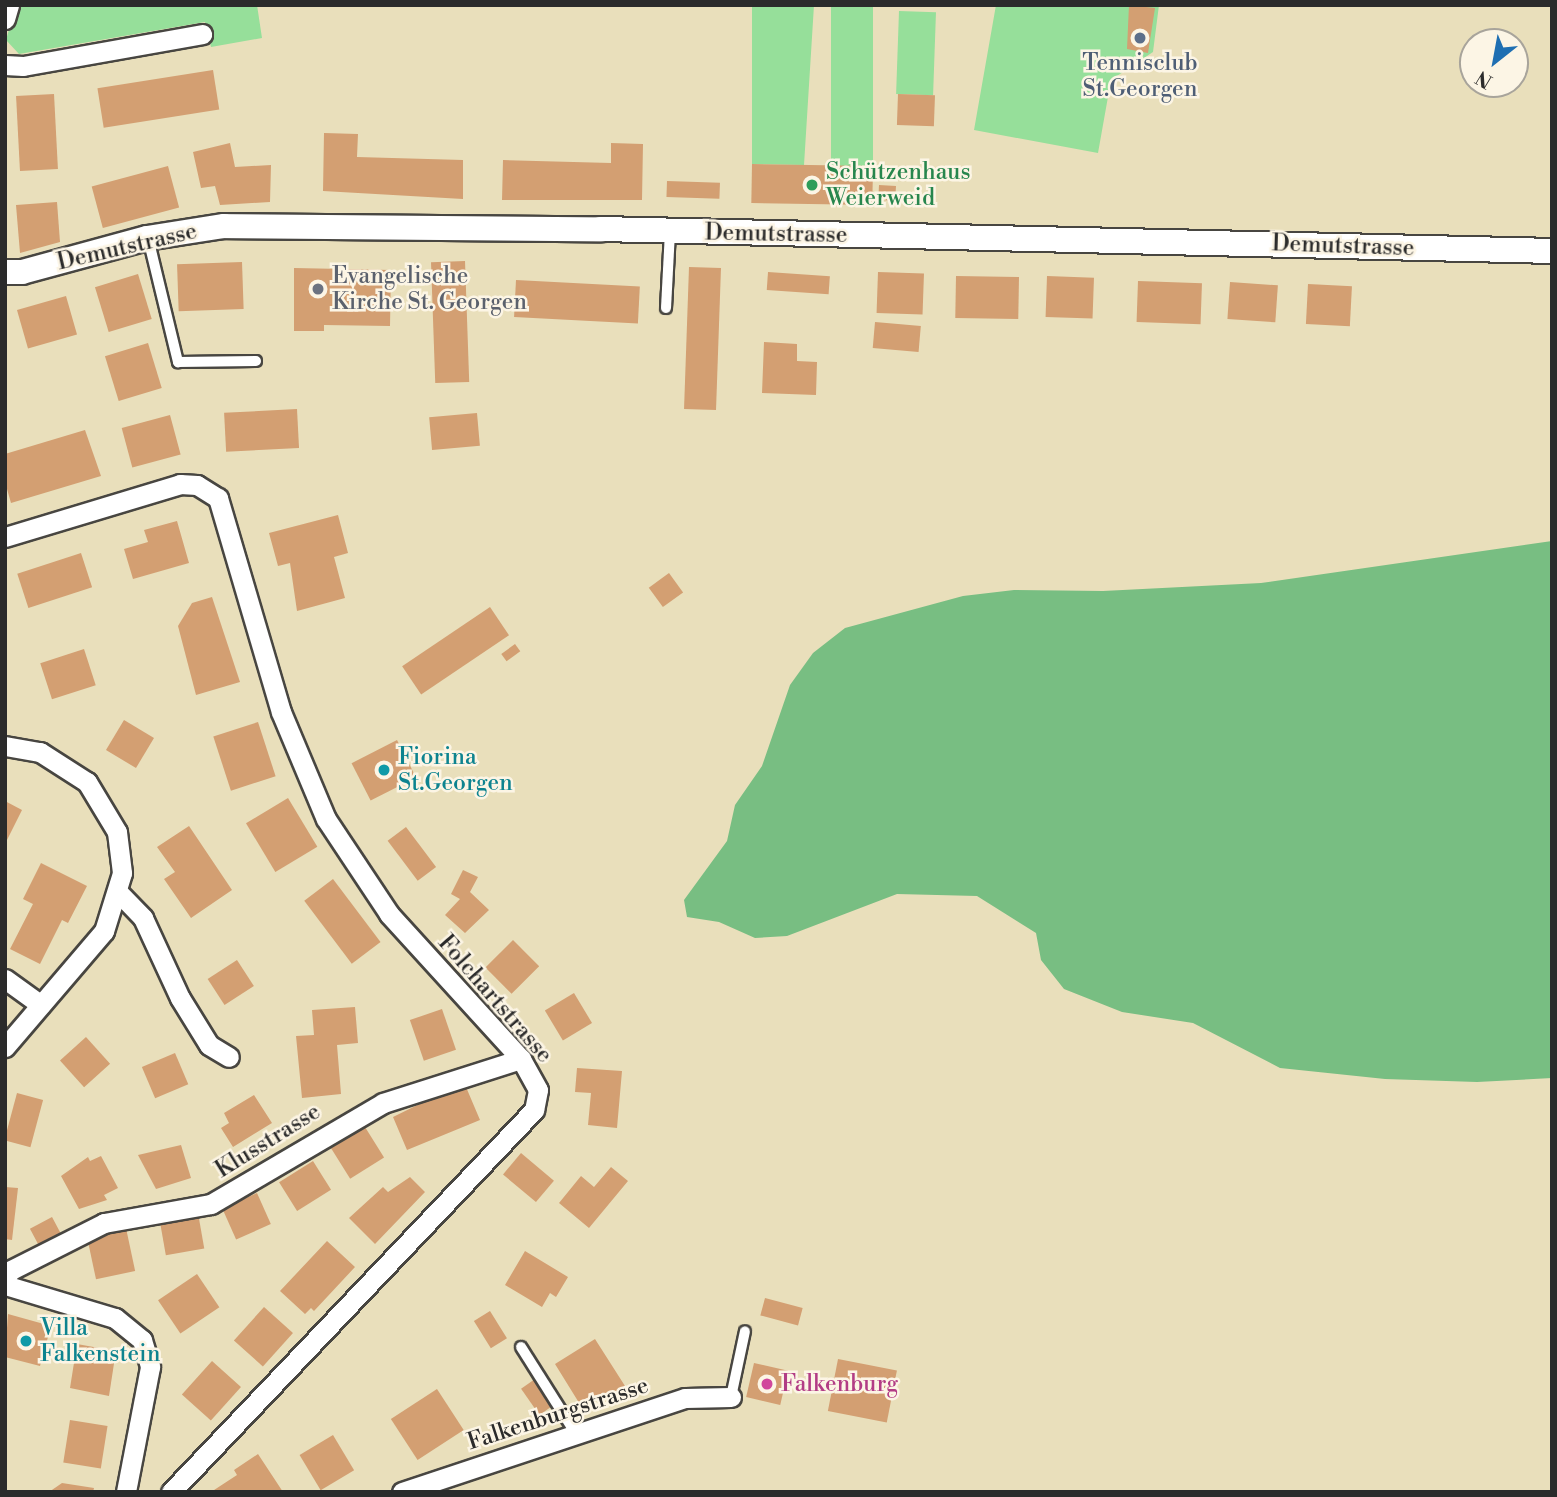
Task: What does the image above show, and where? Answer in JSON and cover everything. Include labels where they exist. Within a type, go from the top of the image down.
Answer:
[{"type":"street","points":[[5,19],[9,5]]},
{"type":"street","points":[[5,65],[23,66],[202,34]]},
{"type":"street","name":"Demutstrasse","points":[[5,272],[22,272],[148,238],[224,226],[670,232],[1552,251]]},
{"type":"street","name":"Folchartstrasse","points":[[5,537],[180,484],[205,488],[222,505],[281,712],[326,819],[389,914],[521,1059],[538,1090],[534,1110],[170,1492]]},
{"type":"street","points":[[5,746],[57,759],[99,796],[119,842],[119,893],[104,931],[5,1047]]},
{"type":"street","points":[[119,893],[143,918],[180,998],[209,1045],[229,1057]]},
{"type":"street","points":[[5,979],[41,1005]]},
{"type":"street","name":"Klusstrasse","points":[[5,1277],[11,1270],[104,1223],[211,1204],[252,1183],[353,1117],[383,1103],[521,1059]]},
{"type":"street","points":[[5,1284],[114,1318],[142,1340],[150,1367],[126,1492]]},
{"type":"street","name":"Falkenburgstrasse","points":[[402,1492],[685,1398],[731,1397]]},
{"type":"lane","points":[[666,308],[670,232]]},
{"type":"lane","points":[[148,238],[178,362],[256,361]]},
{"type":"lane","points":[[731,1397],[745,1331]]},
{"type":"lane","points":[[522,1347],[576,1434]]},
{"type":"green space","points":[[16,5],[257,5],[262,38],[211,47],[205,22],[19,54],[6,40]]},
{"type":"green space","points":[[752,5],[814,5],[804,165],[752,164]]},
{"type":"green space","points":[[831,5],[873,5],[873,166],[831,166]]},
{"type":"green space","points":[[996,5],[1159,5],[1153,52],[1111,80],[1098,153],[974,130]]},
{"type":"green space","points":[[899,11],[936,12],[933,95],[896,94]]},
{"type":"green space","points":[[1552,541],[1552,1078],[1477,1082],[1385,1079],[1280,1068],[1193,1023],[1122,1012],[1064,989],[1041,960],[1036,933],[977,896],[897,894],[787,936],[755,938],[719,922],[687,917],[684,900],[727,841],[735,805],[762,766],[790,685],[813,653],[845,628],[963,596],[1014,590],[1103,591],[1261,583]]},
{"type":"building","name":"Tennisclub St.Georgen","points":[[1129,5],[1155,8],[1148,53],[1127,49]]},
{"type":"building","points":[[213,70],[219,110],[104,128],[97,88]]},
{"type":"building","points":[[54,94],[58,169],[20,171],[16,96]]},
{"type":"building","points":[[898,94],[935,95],[934,126],[897,125]]},
{"type":"building","points":[[324,133],[358,134],[357,157],[463,160],[463,199],[323,191]]},
{"type":"building","points":[[230,143],[235,167],[271,165],[270,202],[220,205],[215,186],[201,188],[193,152]]},
{"type":"building","points":[[611,143],[643,144],[642,200],[502,200],[503,160],[611,163]]},
{"type":"building","name":"Schützenhaus Weierweid","points":[[752,164],[873,166],[872,205],[751,203]]},
{"type":"building","points":[[168,166],[179,208],[103,228],[92,186]]},
{"type":"building","points":[[667,181],[720,183],[719,199],[666,197]]},
{"type":"building","points":[[879,185],[896,186],[895,201],[878,200]]},
{"type":"building","points":[[57,202],[60,242],[20,253],[16,205]]},
{"type":"building","points":[[465,261],[469,382],[435,383],[431,262]]},
{"type":"building","points":[[242,262],[244,309],[179,311],[177,264]]},
{"type":"building","points":[[689,267],[721,268],[716,410],[684,409]]},
{"type":"building","points":[[294,268],[391,270],[390,326],[324,325],[324,331],[294,331]]},
{"type":"building","points":[[768,272],[830,276],[829,294],[767,290]]},
{"type":"building","points":[[878,272],[924,274],[923,315],[877,313]]},
{"type":"building","points":[[138,274],[152,319],[109,332],[95,287]]},
{"type":"building","points":[[956,276],[1019,277],[1018,319],[955,318]]},
{"type":"building","points":[[1047,276],[1094,278],[1093,319],[1046,317]]},
{"type":"building","points":[[516,280],[640,286],[638,323],[514,317]]},
{"type":"building","points":[[1138,281],[1202,283],[1201,324],[1137,322]]},
{"type":"building","points":[[1230,282],[1278,285],[1275,322],[1227,319]]},
{"type":"building","points":[[1308,284],[1352,286],[1350,326],[1306,324]]},
{"type":"building","points":[[66,296],[77,334],[28,349],[17,310]]},
{"type":"building","points":[[875,322],[921,326],[919,352],[873,348]]},
{"type":"building","points":[[764,342],[797,344],[797,361],[817,362],[816,395],[762,393]]},
{"type":"building","points":[[148,343],[162,388],[119,401],[105,356]]},
{"type":"building","points":[[297,409],[299,448],[226,452],[224,413]]},
{"type":"building","points":[[477,413],[480,446],[432,450],[429,417]]},
{"type":"building","points":[[170,415],[181,455],[132,468],[122,428]]},
{"type":"building","points":[[85,430],[101,476],[11,503],[5,482],[5,454]]},
{"type":"building","points":[[338,515],[348,553],[334,557],[345,598],[297,611],[290,563],[278,566],[269,533]]},
{"type":"building","points":[[177,521],[189,563],[133,579],[124,549],[148,542],[144,530]]},
{"type":"building","points":[[81,553],[92,587],[28,608],[17,574]]},
{"type":"building","points":[[669,573],[683,592],[663,607],[649,588]]},
{"type":"building","points":[[212,597],[240,682],[196,695],[178,626],[192,603]]},
{"type":"building","points":[[490,607],[509,635],[421,694],[402,666]]},
{"type":"building","points":[[515,644],[520,651],[507,661],[501,654]]},
{"type":"building","points":[[84,649],[96,685],[52,699],[40,663]]},
{"type":"building","points":[[124,720],[154,738],[136,768],[106,750]]},
{"type":"building","points":[[258,722],[276,776],[231,791],[213,737]]},
{"type":"building","name":"Fiorina St.Georgen","points":[[397,740],[416,777],[371,801],[352,763]]},
{"type":"building","points":[[288,798],[317,847],[275,872],[246,823]]},
{"type":"building","points":[[5,801],[22,810],[5,844]]},
{"type":"building","points":[[189,826],[232,890],[191,918],[164,879],[175,872],[157,847]]},
{"type":"building","points":[[406,827],[436,867],[418,881],[388,841]]},
{"type":"building","points":[[41,863],[87,886],[68,923],[62,920],[40,964],[10,949],[33,904],[23,899]]},
{"type":"building","points":[[463,870],[478,877],[470,892],[489,910],[465,933],[445,915],[460,899],[451,894]]},
{"type":"building","points":[[333,879],[381,942],[352,964],[304,901]]},
{"type":"building","points":[[513,940],[539,966],[512,994],[485,968]]},
{"type":"building","points":[[237,960],[254,986],[225,1005],[208,979]]},
{"type":"building","points":[[574,993],[592,1023],[563,1041],[545,1011]]},
{"type":"building","points":[[355,1007],[358,1043],[337,1045],[341,1094],[302,1098],[296,1036],[314,1035],[312,1010]]},
{"type":"building","points":[[442,1009],[456,1050],[424,1061],[410,1020]]},
{"type":"building","points":[[86,1037],[110,1064],[84,1087],[60,1060]]},
{"type":"building","points":[[175,1053],[188,1084],[155,1098],[142,1067]]},
{"type":"building","points":[[577,1068],[622,1071],[617,1128],[588,1125],[591,1093],[575,1092]]},
{"type":"building","points":[[466,1087],[480,1120],[407,1150],[393,1117],[450,1089],[452,1093]]},
{"type":"building","points":[[17,1093],[43,1100],[30,1147],[5,1141]]},
{"type":"building","points":[[254,1095],[272,1123],[233,1147],[221,1128],[229,1123],[224,1113]]},
{"type":"building","points":[[365,1127],[384,1158],[350,1179],[331,1148]]},
{"type":"building","points":[[181,1145],[191,1178],[156,1189],[138,1155]]},
{"type":"building","points":[[521,1153],[554,1181],[536,1202],[503,1174]]},
{"type":"building","points":[[101,1156],[118,1188],[104,1195],[107,1200],[79,1209],[61,1176],[88,1157],[90,1161]]},
{"type":"building","points":[[313,1161],[331,1190],[297,1211],[279,1182]]},
{"type":"building","points":[[611,1167],[628,1181],[589,1228],[559,1203],[581,1176],[594,1187]]},
{"type":"building","points":[[410,1177],[425,1192],[375,1244],[349,1218],[383,1187],[388,1192]]},
{"type":"building","points":[[5,1187],[18,1188],[12,1240],[5,1239]]},
{"type":"building","points":[[257,1193],[271,1224],[236,1240],[222,1208]]},
{"type":"building","points":[[198,1213],[204,1248],[166,1255],[160,1220]]},
{"type":"building","points":[[52,1217],[62,1236],[40,1247],[30,1229]]},
{"type":"building","points":[[126,1228],[135,1271],[96,1279],[87,1236]]},
{"type":"building","points":[[327,1241],[355,1267],[314,1311],[311,1308],[305,1314],[280,1291]]},
{"type":"building","points":[[525,1251],[568,1277],[556,1297],[550,1293],[542,1307],[505,1285]]},
{"type":"building","points":[[197,1274],[219,1307],[180,1333],[158,1300]]},
{"type":"building","points":[[765,1298],[803,1308],[798,1325],[760,1315]]},
{"type":"building","points":[[264,1307],[293,1333],[263,1367],[234,1340]]},
{"type":"building","points":[[490,1311],[507,1338],[491,1348],[474,1321]]},
{"type":"building","name":"Villa Falkenstein","points":[[8,1314],[51,1326],[40,1366],[5,1357]]},
{"type":"building","points":[[595,1339],[625,1386],[602,1401],[598,1395],[581,1406],[555,1364]]},
{"type":"building","points":[[77,1344],[110,1350],[115,1357],[109,1396],[70,1388]]},
{"type":"building","name":"Falkenburg","points":[[838,1359],[897,1370],[887,1422],[828,1411]]},
{"type":"building","points":[[212,1361],[241,1387],[211,1421],[182,1394]]},
{"type":"building","name":"Falkenburg","points":[[754,1363],[788,1371],[780,1405],[746,1397]]},
{"type":"building","points":[[535,1379],[553,1405],[539,1415],[521,1389]]},
{"type":"building","points":[[437,1389],[464,1430],[418,1460],[391,1419]]},
{"type":"building","points":[[70,1420],[108,1426],[101,1468],[63,1462]]},
{"type":"building","points":[[333,1435],[354,1470],[321,1490],[300,1455]]},
{"type":"building","points":[[258,1454],[283,1492],[211,1492],[237,1475],[234,1470]]},
{"type":"building","points":[[62,1483],[94,1488],[93,1492],[49,1492]]},
{"type":"place","name":"Tennisclub St.Georgen","points":[[1140,38]]},
{"type":"place","name":"Schützenhaus Weierweid","points":[[812,185]]},
{"type":"place","name":"Evangelische Kirche St. Georgen","points":[[318,289]]},
{"type":"place","name":"Fiorina St.Georgen","points":[[384,770]]},
{"type":"place","name":"Villa Falkenstein","points":[[26,1341]]},
{"type":"place","name":"Falkenburg","points":[[767,1384]]}]
